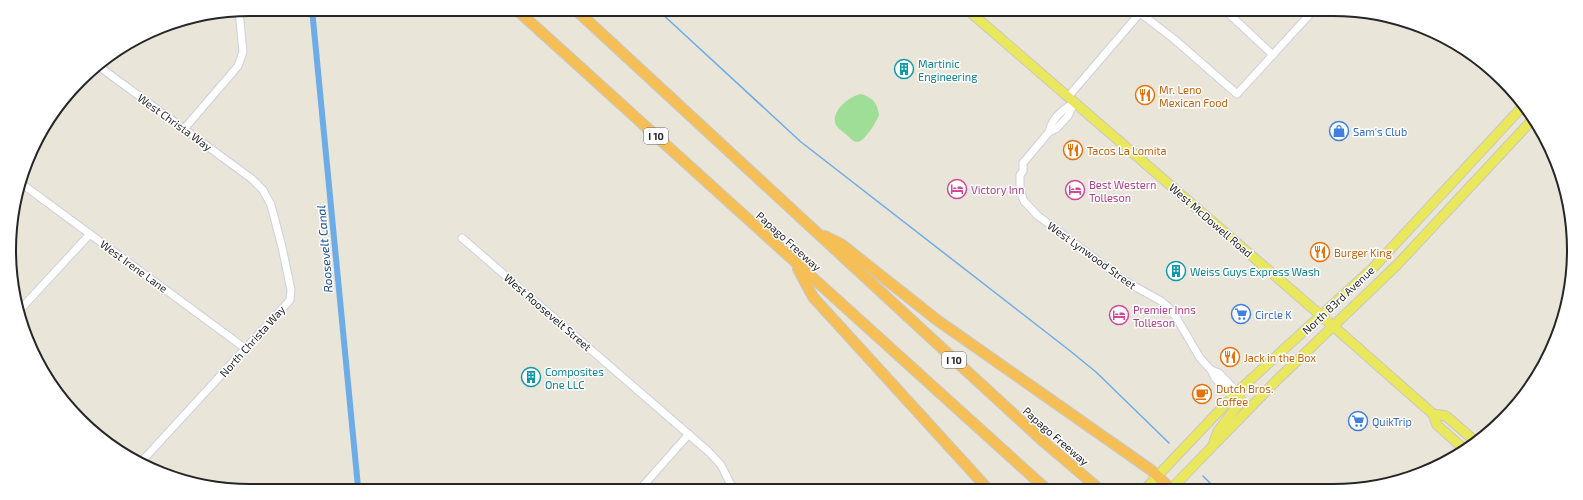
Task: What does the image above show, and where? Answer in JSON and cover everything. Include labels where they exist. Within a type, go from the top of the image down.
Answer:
[{"type":"highway","name":"Papago Freeway","points":[[524,16],[1041,484]]},
{"type":"highway","name":"Papago Freeway","points":[[582,16],[1044,442],[1093,484]]},
{"type":"highway","points":[[813,230],[841,244],[937,320],[1166,484]]},
{"type":"highway","points":[[794,262],[813,297],[984,484]]},
{"type":"main road","name":"West McDowell Road","points":[[975,16],[1334,326],[1433,414],[1437,425],[1460,447]]},
{"type":"main road","name":"North 83rd Avenue","points":[[1150,484],[1235,395],[1373,268],[1520,109]]},
{"type":"main road","name":"North 83rd Avenue","points":[[1175,484],[1277,380],[1397,265],[1530,123]]},
{"type":"main road","points":[[1478,156],[1490,166]]},
{"type":"main road","points":[[1213,445],[1218,431],[1238,405],[1240,398],[1235,395]]},
{"type":"main road","name":"West McDowell Road","points":[[1433,414],[1446,416],[1472,438]]},
{"type":"street","points":[[1071,100],[1138,16]]},
{"type":"street","points":[[1144,16],[1174,39],[1237,94],[1308,16]]},
{"type":"street","points":[[1231,16],[1273,55]]},
{"type":"street","points":[[184,129],[238,66],[243,52],[240,17]]},
{"type":"street","name":"West Christa Way","points":[[102,69],[252,179]]},
{"type":"street","name":"West Lynwood Street","points":[[1071,100],[1068,116],[1057,128],[1049,132],[1023,163],[1023,171],[1020,175],[1020,191],[1024,201],[1037,215],[1117,275],[1156,298],[1169,308],[1180,323],[1195,351],[1211,370],[1219,374],[1235,395]]},
{"type":"street","name":"North Christa Way","points":[[144,459],[290,300],[291,290],[282,246],[271,205],[263,190],[252,179]]},
{"type":"street","name":"West Irene Lane","points":[[25,186],[246,349]]},
{"type":"street","points":[[23,307],[90,234]]},
{"type":"street","name":"West Roosevelt Street","points":[[462,238],[689,434],[715,458],[724,470],[730,484]]},
{"type":"street","points":[[645,484],[689,434]]},
{"type":"green space","points":[[861,94],[874,101],[879,115],[867,135],[858,142],[853,140],[838,128],[835,122],[835,117],[839,108],[847,100]]},
{"type":"waterway","name":"Roosevelt Canal","points":[[313,16],[358,484]]},
{"type":"waterway","points":[[664,16],[801,142],[1096,372],[1169,443]]},
{"type":"waterway","points":[[1203,476],[1211,484]]},
{"type":"place","name":"Martinic Engineering","points":[[904,69]]},
{"type":"place","name":"Mr. Leno Mexican Food","points":[[1145,95]]},
{"type":"place","name":"Sam's Club","points":[[1339,131]]},
{"type":"place","name":"Tacos La Lomita","points":[[1073,150]]},
{"type":"place","name":"Victory Inn","points":[[957,189]]},
{"type":"place","name":"Best Western Tolleson","points":[[1075,190]]},
{"type":"place","name":"Burger King","points":[[1320,252]]},
{"type":"place","name":"Weiss Guys Express Wash","points":[[1176,271]]},
{"type":"place","name":"Circle K","points":[[1241,314]]},
{"type":"place","name":"Premier Inns Tolleson","points":[[1119,315]]},
{"type":"place","name":"Jack in the Box","points":[[1230,357]]},
{"type":"place","name":"Composites One LLC","points":[[531,377]]},
{"type":"place","name":"Dutch Bros. Coffee","points":[[1202,394]]},
{"type":"place","name":"QuikTrip","points":[[1358,421]]}]
